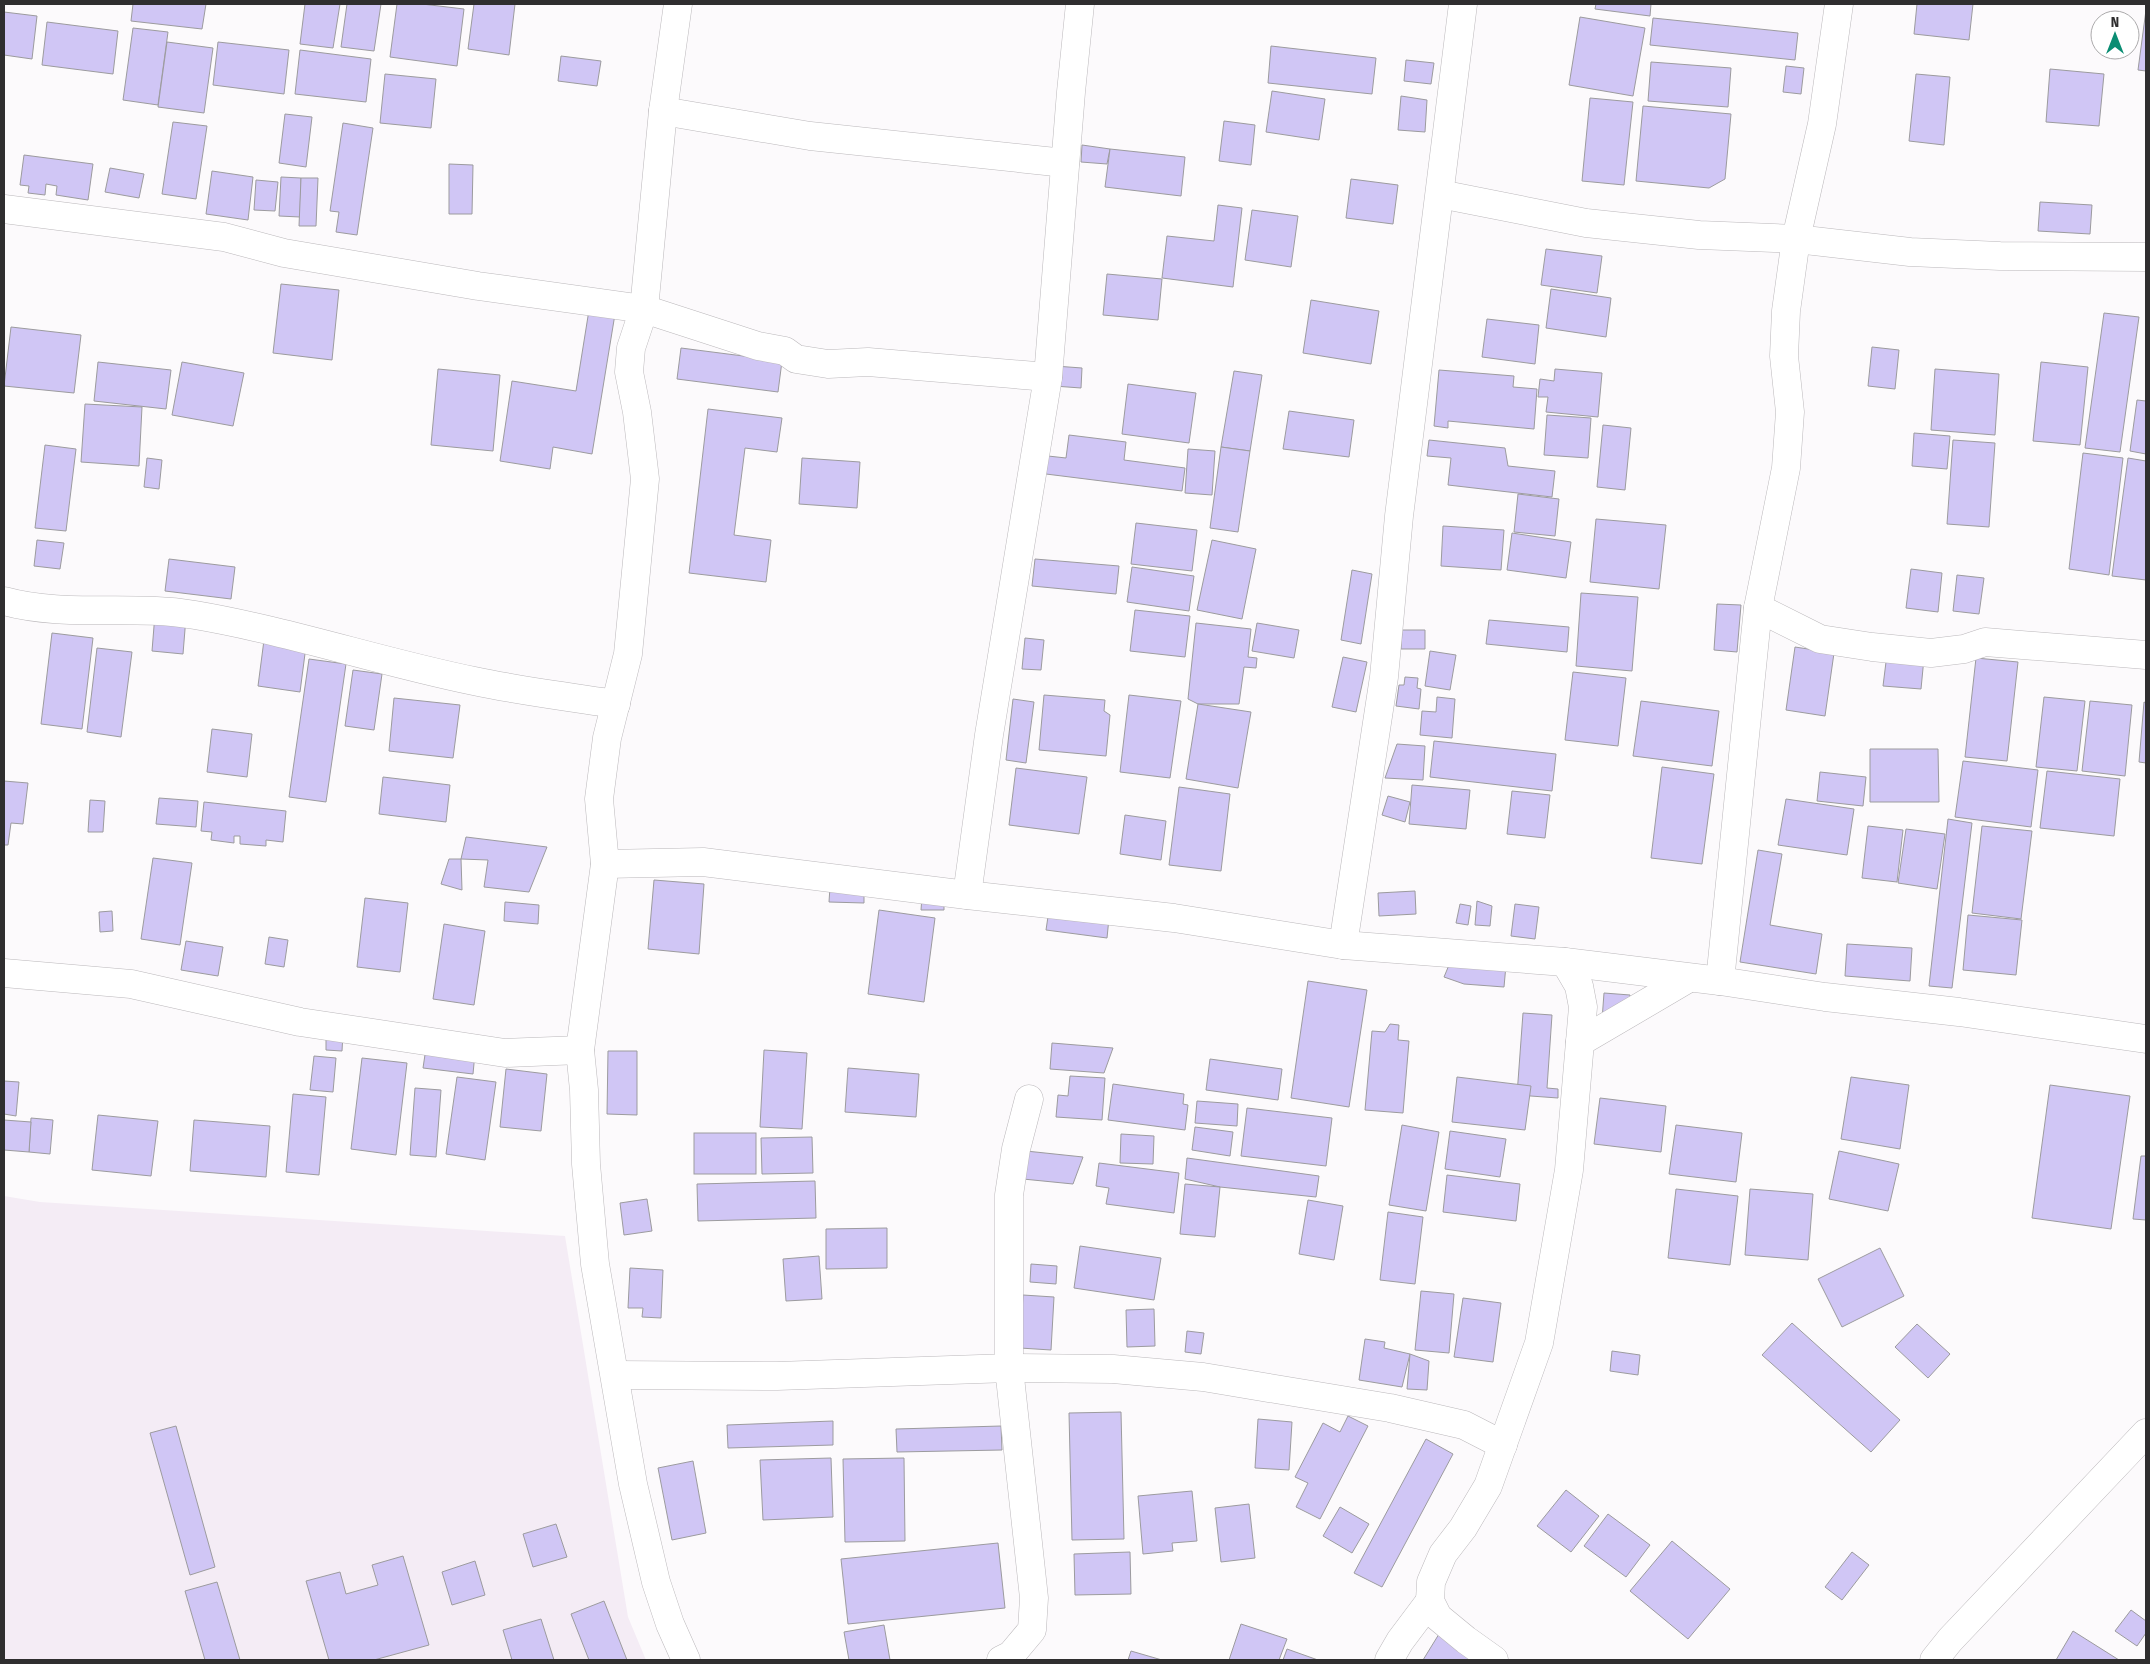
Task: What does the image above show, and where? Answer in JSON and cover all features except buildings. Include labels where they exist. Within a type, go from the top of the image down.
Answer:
[{"type":"street","points":[[678,4],[663,111],[644,309],[631,348],[629,372],[637,412],[645,479],[628,654],[607,738],[599,799],[605,864],[580,1050],[584,1090],[586,1164],[596,1264],[633,1484],[656,1582],[670,1624],[686,1660]]},
{"type":"street","points":[[967,895],[989,735],[1048,377],[1080,4]]},
{"type":"street","points":[[1343,945],[1384,677],[1399,516],[1463,4]]},
{"type":"street","points":[[1720,981],[1758,608],[1786,468],[1790,412],[1784,356],[1785,320],[1796,239],[1822,124],[1839,4]]},
{"type":"street","points":[[663,111],[810,136],[1065,163]]},
{"type":"street","points":[[1440,194],[1586,223],[1699,235],[1796,239],[1910,252],[2000,256],[2146,257]]},
{"type":"street","points":[[4,209],[224,237],[304,256],[478,286],[644,309],[758,346],[785,351],[796,358],[828,364],[868,362],[1048,377]]},
{"type":"street","points":[[4,601],[25,607],[152,610],[194,615],[294,636],[474,681],[616,704]]},
{"type":"street","points":[[1758,608],[1820,639],[1872,647],[1931,653],[1964,649],[1985,642],[2146,655]]},
{"type":"street","points":[[605,864],[703,862],[967,895],[1174,918],[1343,945],[1565,962],[1720,981],[1825,998],[1958,1012],[2146,1039]]},
{"type":"street","points":[[1494,1660],[1438,1617],[1430,1601],[1431,1582],[1443,1554],[1463,1528],[1488,1486],[1539,1343],[1568,1170],[1583,1007],[1579,986],[1565,962]]},
{"type":"street","points":[[4,973],[131,984],[300,1022],[505,1053],[580,1050]]},
{"type":"street","points":[[1580,1042],[1689,978]]},
{"type":"street","points":[[1001,1660],[1011,1655],[1032,1630],[1034,1598],[1009,1368],[1009,1195],[1016,1149],[1029,1099]]},
{"type":"street","points":[[615,1375],[778,1376],[1009,1368],[1113,1369],[1203,1377],[1390,1408],[1464,1425],[1503,1445]]},
{"type":"street","points":[[1934,1660],[1950,1640],[2146,1433]]},
{"type":"street","points":[[1389,1660],[1430,1601]]},
{"type":"shaded area","points":[[4,1196],[40,1202],[565,1236],[628,1617],[646,1660],[4,1660]]}]
